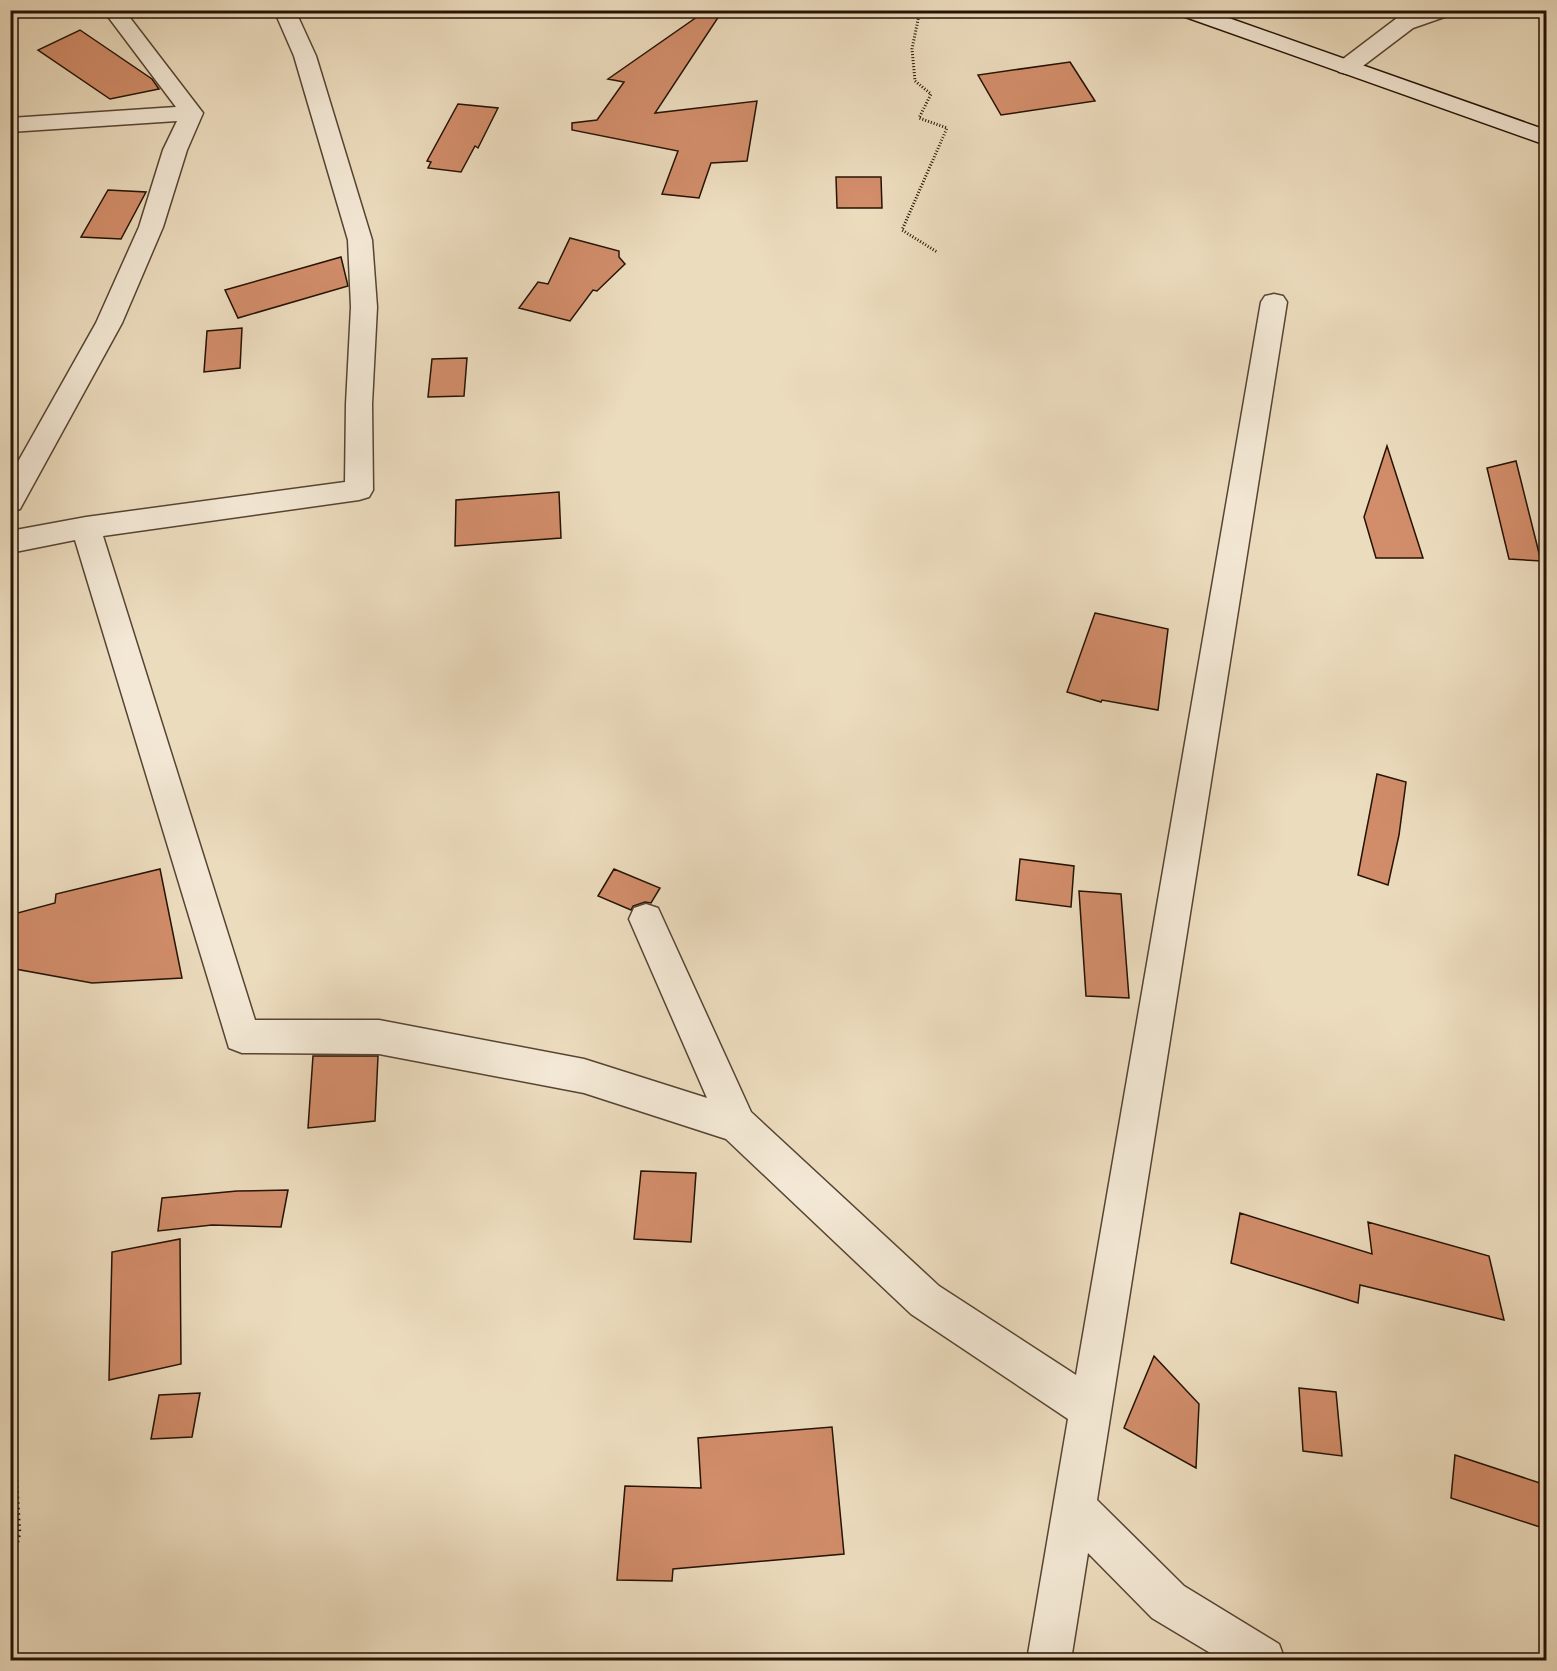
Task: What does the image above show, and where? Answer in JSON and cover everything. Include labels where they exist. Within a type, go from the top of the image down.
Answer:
[{"type":"street","points":[[113,10],[192,113]]},
{"type":"street","points":[[10,542],[86,528],[359,490],[358,404],[364,307],[360,240],[305,56],[284,10]]},
{"type":"street","points":[[1184,10],[1546,138]]},
{"type":"street","points":[[1347,68],[1405,23],[1446,10]]},
{"type":"street","points":[[10,125],[192,113]]},
{"type":"street","points":[[10,502],[109,323],[151,227],[175,150],[192,113]]},
{"type":"street","points":[[1049,1660],[1076,1510],[1274,302]]},
{"type":"street","points":[[86,528],[242,1036],[379,1037],[584,1076],[738,1125]]},
{"type":"street","points":[[646,919],[738,1125],[925,1300],[1092,1410]]},
{"type":"street","points":[[1076,1510],[1168,1602],[1263,1660]]},
{"type":"path","points":[[920,10],[912,49],[915,81],[931,94],[919,118],[947,128],[902,230],[937,252]]},
{"type":"path","points":[[10,1376],[13,1386],[19,1533],[10,1574]]},
{"type":"building","points":[[707,10],[723,10],[655,113],[757,101],[747,161],[711,163],[699,198],[662,194],[678,151],[572,130],[572,123],[597,120],[624,82],[608,79]]},
{"type":"building","points":[[80,30],[152,79],[159,89],[110,99],[38,50]]},
{"type":"building","points":[[1070,62],[1095,101],[1001,115],[978,75]]},
{"type":"building","points":[[458,104],[498,108],[478,148],[475,146],[461,172],[428,168],[431,162],[427,161]]},
{"type":"building","points":[[836,177],[881,177],[882,208],[837,208]]},
{"type":"building","points":[[108,190],[146,192],[121,239],[81,237]]},
{"type":"building","points":[[570,238],[619,251],[619,257],[625,264],[597,291],[593,290],[570,321],[519,308],[538,282],[548,284]]},
{"type":"building","points":[[341,257],[348,286],[238,318],[225,290]]},
{"type":"building","points":[[242,328],[240,368],[204,372],[207,331]]},
{"type":"building","points":[[467,358],[464,396],[428,397],[432,359]]},
{"type":"building","points":[[1387,446],[1423,558],[1376,558],[1364,517]]},
{"type":"building","points":[[1516,461],[1541,561],[1509,559],[1487,468]]},
{"type":"building","points":[[559,492],[561,538],[455,546],[456,500]]},
{"type":"building","points":[[1095,613],[1168,629],[1158,710],[1102,700],[1101,702],[1067,692]]},
{"type":"building","points":[[1377,774],[1406,782],[1399,835],[1388,885],[1358,875]]},
{"type":"building","points":[[1020,859],[1074,866],[1071,907],[1016,900]]},
{"type":"building","points":[[160,869],[182,978],[92,983],[10,968],[10,915],[55,903],[56,894]]},
{"type":"building","points":[[614,869],[660,888],[651,903],[645,902],[633,906],[631,910],[598,896]]},
{"type":"building","points":[[1079,891],[1121,894],[1129,998],[1086,996]]},
{"type":"building","points":[[313,1056],[378,1056],[375,1121],[308,1128]]},
{"type":"building","points":[[641,1171],[696,1173],[691,1242],[634,1239]]},
{"type":"building","points":[[288,1190],[281,1227],[212,1225],[158,1231],[162,1198],[237,1191]]},
{"type":"building","points":[[1240,1213],[1372,1254],[1368,1222],[1489,1256],[1504,1320],[1360,1285],[1358,1303],[1231,1263]]},
{"type":"building","points":[[180,1239],[181,1364],[109,1380],[112,1252]]},
{"type":"building","points":[[1154,1356],[1199,1404],[1196,1468],[1124,1428]]},
{"type":"building","points":[[1299,1388],[1336,1392],[1342,1456],[1303,1451]]},
{"type":"building","points":[[200,1393],[192,1437],[151,1439],[159,1395]]},
{"type":"building","points":[[832,1427],[844,1554],[673,1569],[672,1581],[617,1580],[625,1486],[701,1488],[698,1438]]},
{"type":"building","points":[[1455,1455],[1546,1485],[1546,1529],[1451,1498]]}]
